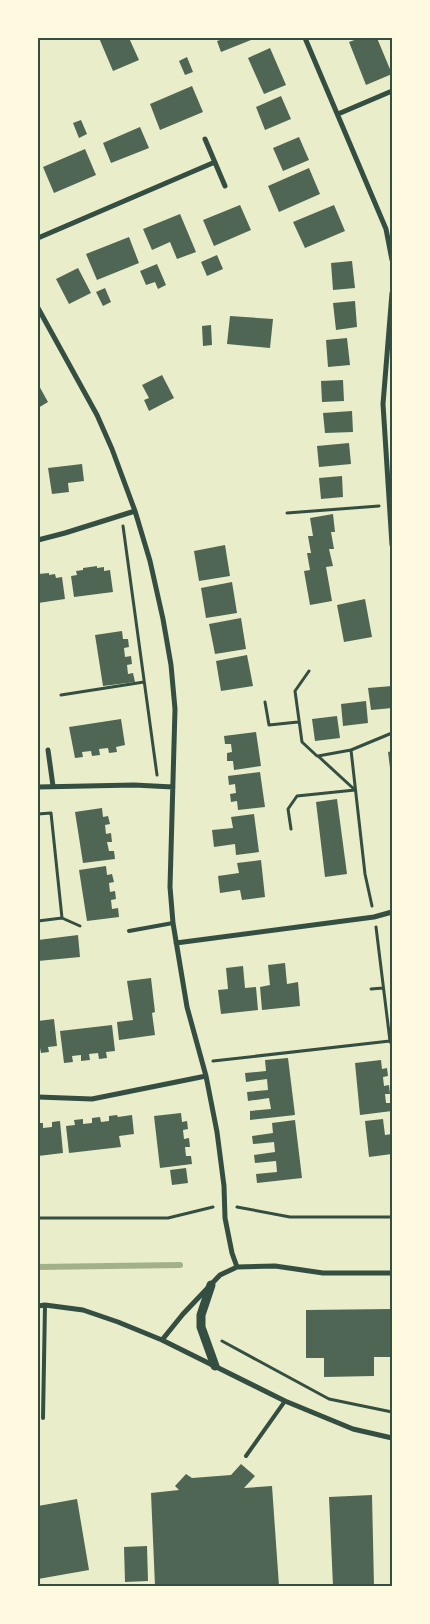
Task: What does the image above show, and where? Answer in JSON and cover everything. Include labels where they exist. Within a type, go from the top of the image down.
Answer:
[{"type":"street","points":[[306,38],[386,229],[392,260]]},
{"type":"street","points":[[338,114],[392,91]]},
{"type":"street","points":[[205,139],[225,186]]},
{"type":"street","points":[[38,238],[215,162]]},
{"type":"street","points":[[392,293],[383,404],[392,545]]},
{"type":"street","points":[[38,308],[97,415],[136,511],[161,610],[171,665],[176,713],[170,886],[173,923],[187,1007],[206,1076],[217,1132],[225,1218],[232,1253],[237,1267]]},
{"type":"street","points":[[38,540],[65,534],[136,511]]},
{"type":"street","points":[[48,750],[53,786]]},
{"type":"street","points":[[38,787],[173,787]]},
{"type":"street","points":[[176,943],[374,917],[392,912]]},
{"type":"street","points":[[38,1097],[92,1098],[206,1076]]},
{"type":"street","points":[[162,1340],[183,1314],[220,1275],[237,1267],[275,1266],[322,1273],[392,1273]]},
{"type":"street","points":[[211,1285],[201,1315],[201,1327],[216,1366]]},
{"type":"street","points":[[38,1306],[45,1305],[83,1310],[162,1340],[285,1401],[353,1429],[392,1438]]},
{"type":"lane","points":[[129,931],[173,923]]},
{"type":"lane","points":[[43,1418],[45,1305]]},
{"type":"lane","points":[[246,1456],[285,1401]]},
{"type":"path","points":[[287,513],[389,506]]},
{"type":"path","points":[[122,516],[159,786]]},
{"type":"path","points":[[309,671],[295,691],[302,742],[354,790]]},
{"type":"path","points":[[61,695],[144,682]]},
{"type":"path","points":[[266,702],[269,725],[298,722]]},
{"type":"path","points":[[318,756],[350,750],[392,733]]},
{"type":"path","points":[[202,1062],[391,1043],[374,917],[365,874],[350,750]]},
{"type":"path","points":[[290,829],[288,809],[297,796],[354,790]]},
{"type":"path","points":[[38,814],[50,813],[62,918]]},
{"type":"path","points":[[38,921],[62,918],[80,926]]},
{"type":"path","points":[[371,989],[383,988]]},
{"type":"path","points":[[38,1218],[168,1218],[225,1204],[290,1217],[392,1216]]},
{"type":"path","points":[[201,1327],[215,1337],[329,1399],[392,1412]]},
{"type":"building","points":[[99,38],[129,38],[139,60],[113,71]]},
{"type":"building","points":[[226,38],[256,38],[221,52],[217,41]]},
{"type":"building","points":[[360,38],[377,38],[392,74],[366,85],[349,42]]},
{"type":"building","points":[[270,48],[286,85],[264,94],[248,58]]},
{"type":"building","points":[[187,57],[193,72],[185,75],[179,61]]},
{"type":"building","points":[[192,86],[203,112],[160,130],[150,104]]},
{"type":"building","points":[[281,96],[291,119],[265,130],[256,107]]},
{"type":"building","points":[[81,120],[87,134],[79,138],[73,123]]},
{"type":"building","points":[[140,127],[149,148],[111,163],[103,143]]},
{"type":"building","points":[[299,137],[309,160],[283,171],[273,148]]},
{"type":"building","points":[[85,149],[96,175],[54,193],[43,167]]},
{"type":"building","points":[[309,168],[320,194],[279,212],[268,186]]},
{"type":"building","points":[[240,205],[251,230],[214,246],[203,220]]},
{"type":"building","points":[[334,205],[345,231],[305,248],[293,222]]},
{"type":"building","points":[[180,214],[196,252],[177,259],[170,242],[152,250],[143,229]]},
{"type":"building","points":[[129,237],[139,263],[97,280],[86,254]]},
{"type":"building","points":[[217,255],[223,269],[207,276],[201,262]]},
{"type":"building","points":[[352,261],[355,288],[333,290],[331,263]]},
{"type":"building","points":[[157,264],[166,285],[158,289],[155,282],[146,285],[140,271]]},
{"type":"building","points":[[78,268],[91,293],[69,304],[56,279]]},
{"type":"building","points":[[105,288],[111,302],[103,306],[96,292]]},
{"type":"building","points":[[355,301],[357,327],[336,330],[333,303]]},
{"type":"building","points":[[230,316],[273,319],[270,348],[227,344]]},
{"type":"building","points":[[211,325],[212,345],[203,346],[202,326]]},
{"type":"building","points":[[347,338],[350,365],[328,367],[326,340]]},
{"type":"building","points":[[162,375],[174,398],[149,411],[144,400],[149,398],[142,385]]},
{"type":"building","points":[[343,380],[344,401],[322,402],[321,381]]},
{"type":"building","points":[[38,384],[48,402],[38,408]]},
{"type":"building","points":[[352,411],[353,432],[325,433],[323,413]]},
{"type":"building","points":[[349,443],[351,464],[319,467],[317,446]]},
{"type":"building","points":[[82,464],[84,481],[68,483],[69,492],[52,494],[48,468]]},
{"type":"building","points":[[342,476],[343,497],[321,499],[319,478]]},
{"type":"building","points":[[333,514],[335,532],[331,532],[334,549],[329,549],[333,566],[326,567],[332,601],[310,605],[304,571],[310,570],[307,553],[311,553],[308,536],[313,536],[310,518]]},
{"type":"building","points":[[225,545],[230,576],[199,581],[194,551]]},
{"type":"building","points":[[97,566],[97,568],[104,567],[104,571],[110,570],[113,592],[74,597],[71,576],[77,575],[76,571],[83,570],[83,568]]},
{"type":"building","points":[[49,573],[49,575],[55,574],[56,578],[62,577],[65,599],[38,603],[38,574]]},
{"type":"building","points":[[232,582],[237,613],[206,618],[201,588]]},
{"type":"building","points":[[365,599],[372,637],[344,642],[337,605]]},
{"type":"building","points":[[241,618],[246,649],[215,654],[209,624]]},
{"type":"building","points":[[122,631],[123,639],[128,639],[129,647],[124,648],[125,657],[131,656],[132,664],[127,665],[128,674],[133,673],[135,682],[103,686],[95,635]]},
{"type":"building","points":[[247,655],[253,686],[221,691],[216,661]]},
{"type":"building","points":[[392,686],[392,708],[371,710],[368,688]]},
{"type":"building","points":[[366,701],[368,723],[343,726],[341,704]]},
{"type":"building","points":[[337,716],[340,738],[315,741],[312,719]]},
{"type":"building","points":[[121,719],[125,745],[116,747],[117,752],[109,753],[108,748],[99,749],[100,755],[92,756],[91,751],[82,752],[83,757],[75,758],[69,727]]},
{"type":"building","points":[[256,732],[261,766],[234,770],[233,761],[227,761],[227,753],[232,752],[231,744],[225,744],[224,736]]},
{"type":"building","points":[[392,751],[392,776],[391,776],[388,752]]},
{"type":"building","points":[[260,772],[265,807],[238,810],[237,801],[231,802],[230,794],[236,793],[235,784],[229,785],[228,776]]},
{"type":"building","points":[[337,799],[347,874],[325,877],[316,802]]},
{"type":"building","points":[[102,808],[103,817],[108,816],[110,824],[105,825],[106,834],[111,833],[112,842],[107,842],[109,851],[114,851],[115,859],[83,863],[75,812]]},
{"type":"building","points":[[254,814],[259,852],[236,855],[235,844],[214,847],[212,830],[233,828],[231,817]]},
{"type":"building","points":[[261,860],[265,897],[242,900],[240,890],[220,893],[218,876],[239,873],[237,863]]},
{"type":"building","points":[[106,866],[107,875],[112,874],[114,882],[109,883],[110,892],[115,891],[116,899],[111,900],[112,909],[118,908],[119,917],[87,921],[79,870]]},
{"type":"building","points":[[78,935],[80,957],[38,961],[38,940]]},
{"type":"building","points":[[285,963],[287,984],[298,982],[300,1006],[262,1010],[260,987],[270,985],[268,965]]},
{"type":"building","points":[[243,966],[245,988],[256,987],[258,1010],[221,1014],[218,990],[228,989],[226,968]]},
{"type":"building","points":[[151,978],[155,1012],[152,1013],[155,1035],[119,1040],[117,1022],[133,1020],[127,981]]},
{"type":"building","points":[[54,1019],[57,1046],[48,1047],[49,1052],[41,1053],[40,1048],[38,1048],[38,1021]]},
{"type":"building","points":[[112,1025],[115,1051],[106,1052],[107,1058],[99,1059],[98,1053],[89,1054],[90,1060],[81,1061],[81,1055],[72,1056],[73,1062],[64,1063],[60,1031]]},
{"type":"building","points":[[288,1058],[295,1115],[250,1120],[250,1111],[271,1109],[269,1098],[248,1101],[247,1092],[268,1090],[267,1079],[246,1082],[245,1073],[266,1071],[265,1060]]},
{"type":"building","points":[[381,1060],[382,1069],[387,1068],[388,1076],[383,1077],[384,1086],[389,1085],[390,1094],[385,1094],[386,1103],[391,1103],[392,1111],[360,1115],[355,1063]]},
{"type":"building","points":[[181,1113],[182,1122],[187,1121],[188,1129],[183,1130],[184,1139],[189,1138],[190,1147],[185,1147],[186,1156],[191,1156],[192,1164],[160,1168],[154,1116]]},
{"type":"building","points":[[117,1115],[118,1117],[132,1115],[134,1134],[119,1136],[121,1147],[69,1153],[66,1126],[75,1125],[74,1120],[83,1119],[83,1124],[92,1123],[92,1118],[100,1117],[101,1122],[109,1121],[109,1116]]},
{"type":"building","points":[[383,1119],[385,1135],[392,1134],[392,1154],[369,1157],[365,1121]]},
{"type":"building","points":[[295,1120],[302,1178],[257,1183],[256,1174],[277,1172],[276,1161],[255,1163],[254,1155],[275,1152],[274,1142],[253,1144],[252,1136],[273,1133],[272,1123]]},
{"type":"building","points":[[60,1121],[63,1153],[38,1156],[38,1123],[43,1123],[43,1128],[52,1127],[52,1122]]},
{"type":"building","points":[[186,1168],[188,1183],[172,1185],[170,1170]]},
{"type":"building","points":[[392,1309],[392,1357],[374,1357],[374,1376],[324,1377],[324,1358],[306,1358],[306,1310]]},
{"type":"building","points":[[241,1464],[255,1476],[244,1488],[272,1486],[279,1586],[155,1586],[151,1493],[179,1490],[175,1486],[186,1474],[192,1478],[231,1475]]},
{"type":"building","points":[[372,1495],[374,1586],[333,1586],[329,1497]]},
{"type":"building","points":[[77,1499],[89,1570],[38,1579],[38,1506]]},
{"type":"building","points":[[147,1546],[148,1581],[125,1582],[124,1547]]},
{"type":"waterway","points":[[38,1267],[180,1265]]}]
